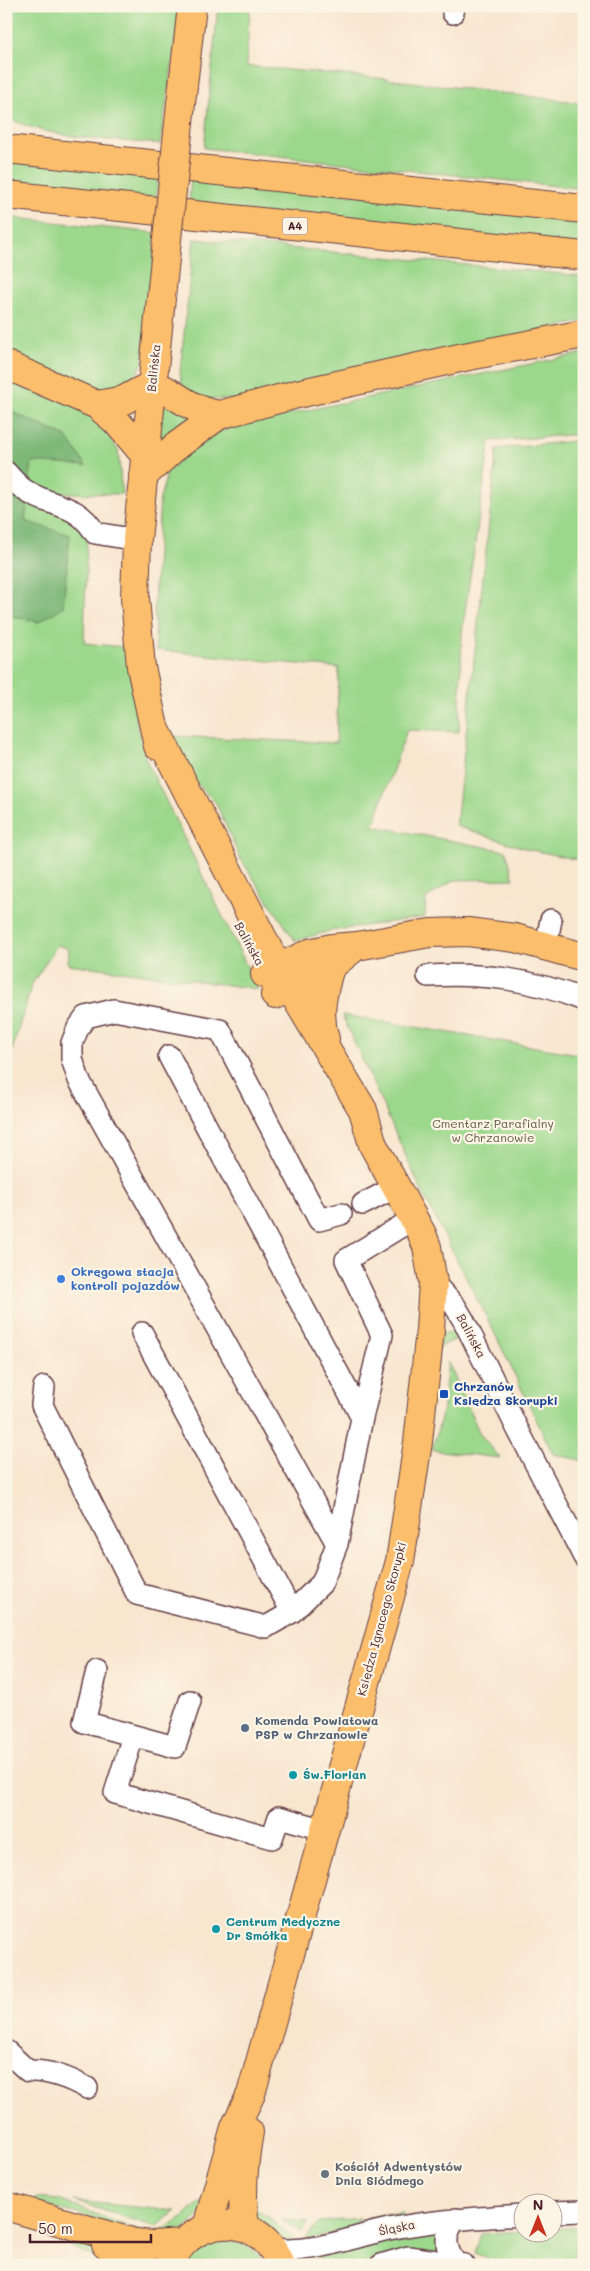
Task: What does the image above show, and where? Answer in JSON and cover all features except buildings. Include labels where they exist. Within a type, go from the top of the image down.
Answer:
[{"type":"main road","name":"Balińska","points":[[192,6],[137,540],[135,598],[138,644],[155,728],[330,1055],[363,1110],[373,1145],[427,1247],[433,1282]]},
{"type":"main road","points":[[6,130],[76,156]]},
{"type":"main road","points":[[6,149],[584,209]]},
{"type":"main road","name":"A4","points":[[6,195],[584,256]]},
{"type":"main road","points":[[6,364],[97,405],[116,421],[144,465],[175,447],[219,415],[334,386],[464,357],[584,334]]},
{"type":"main road","points":[[97,405],[124,400],[153,384],[165,389],[180,401],[195,409],[219,415]]},
{"type":"main road","points":[[291,979],[310,953],[406,936],[448,932],[514,938],[549,932],[584,957]]},
{"type":"main road","points":[[291,979],[357,946]]},
{"type":"main road","name":"Balińska","points":[[291,979],[307,1053],[346,1115],[373,1145]]},
{"type":"main road","points":[[291,979],[322,998],[320,1014],[322,1029],[330,1055]]},
{"type":"main road","name":"Księdza Ignacego Skorupki","points":[[207,2227],[235,2127],[251,2094],[400,1561],[418,1442],[433,1282]]},
{"type":"main road","name":"Księdza Ignacego Skorupki","points":[[245,2228],[242,2199],[243,2162],[250,2124],[251,2094]]},
{"type":"main road","points":[[6,2206],[38,2214],[79,2228],[151,2245],[177,2254],[194,2234],[207,2227],[225,2224],[245,2228],[265,2240],[277,2257]]},
{"type":"main road","points":[[79,2228],[84,2234],[142,2265]]},
{"type":"street","points":[[6,472],[27,492],[58,503],[85,518],[95,533],[137,540]]},
{"type":"street","points":[[428,976],[462,974],[498,976],[564,992],[584,1000]]},
{"type":"street","points":[[337,1544],[79,1080],[72,1059],[72,1043],[78,1028],[86,1017],[114,1010],[220,1030],[319,1220],[342,1214]]},
{"type":"street","points":[[169,1056],[362,1418]]},
{"type":"street","points":[[363,1204],[396,1187]]},
{"type":"street","points":[[44,1387],[42,1405],[137,1594],[266,1627],[292,1612],[322,1583],[337,1544],[362,1418],[382,1335],[346,1260],[413,1219]]},
{"type":"street","name":"Balińska","points":[[433,1282],[455,1306],[470,1331],[584,1557]]},
{"type":"street","points":[[429,1339],[434,1331],[445,1323],[470,1331]]},
{"type":"street","points":[[142,1333],[292,1612]]},
{"type":"street","points":[[97,1671],[84,1722],[175,1747],[190,1701]]},
{"type":"street","points":[[132,1736],[114,1793],[272,1838],[279,1817],[326,1830]]},
{"type":"street","points":[[6,2051],[28,2071],[41,2070],[71,2079],[87,2088]]},
{"type":"street","points":[[562,2212],[584,2211]]},
{"type":"street","name":"Śląska","points":[[277,2257],[290,2252],[306,2250],[388,2229],[456,2219],[512,2215]]},
{"type":"street","points":[[456,2219],[449,2227],[446,2245],[447,2252],[459,2264]]},
{"type":"street","points":[[381,2265],[408,2257],[459,2264]]},
{"type":"green space","points":[[6,6],[181,6],[160,144],[61,134],[23,125],[6,117]]},
{"type":"green space","points":[[218,6],[250,6],[246,66],[378,78],[575,102],[584,108],[584,189],[204,148]]},
{"type":"green space","points":[[6,159],[158,175],[156,201],[6,185]]},
{"type":"green space","points":[[191,179],[584,217],[584,246],[189,205]]},
{"type":"green space","points":[[6,217],[156,233],[143,362],[138,372],[127,382],[111,390],[94,395],[6,356]]},
{"type":"green space","points":[[194,239],[584,276],[584,321],[240,400],[204,399],[182,387],[180,372]]},
{"type":"green space","points":[[584,353],[584,434],[490,441],[462,632],[459,732],[407,730],[373,826],[506,851],[514,879],[454,880],[426,899],[425,917],[330,931],[295,941],[240,858],[216,803],[195,782],[171,736],[336,743],[339,668],[156,650],[154,606],[160,498],[167,473],[185,454],[211,434],[245,423]]},
{"type":"green space","points":[[6,375],[91,412],[118,450],[122,494],[57,493],[87,536],[84,643],[124,647],[129,652],[136,718],[146,760],[258,989],[68,964],[69,949],[57,945],[32,984],[6,1070]]},
{"type":"green space","points":[[162,395],[196,418],[158,451]]},
{"type":"green space","points":[[6,409],[67,437],[86,466],[32,462],[25,521],[70,535],[63,607],[39,622],[6,615]]},
{"type":"green space","points":[[584,440],[584,861],[527,849],[456,826],[497,449]]},
{"type":"green space","name":"Cmentarz Parafialny w Chrzanowie","points":[[342,1015],[584,1055],[584,1461],[553,1454],[493,1330],[423,1194]]},
{"type":"green space","points":[[448,1332],[454,1333],[459,1338],[437,1348],[442,1335]]},
{"type":"green space","points":[[448,1362],[480,1434],[500,1458],[432,1450],[442,1414]]},
{"type":"green space","points":[[36,2198],[59,2200],[148,2234],[35,2202]]},
{"type":"green space","points":[[74,2201],[177,2211],[156,2227]]},
{"type":"green space","points":[[199,2203],[205,2204],[202,2213],[181,2233],[160,2232],[183,2218]]},
{"type":"green space","points":[[249,2206],[270,2218],[297,2242],[273,2236],[258,2221]]},
{"type":"green space","points":[[403,2213],[403,2217],[372,2223],[368,2220],[368,2217]]},
{"type":"green space","points":[[359,2218],[356,2227],[307,2240],[306,2237],[320,2222]]},
{"type":"green space","points":[[282,2220],[309,2222],[301,2232]]},
{"type":"green space","points":[[444,2226],[441,2253],[394,2255],[359,2265],[313,2265],[312,2259]]},
{"type":"green space","points":[[580,2227],[572,2265],[506,2265],[475,2253],[481,2234],[512,2232],[512,2244],[562,2244],[562,2228]]},
{"type":"green space","points":[[34,2228],[84,2239],[132,2265],[109,2265]]},
{"type":"green space","points":[[218,2240],[233,2241],[246,2245],[261,2258],[265,2265],[185,2265],[199,2249]]},
{"type":"place","name":"Okręgowa stacja kontroli pojazdów","points":[[61,1279]]},
{"type":"place","name":"Chrzanów Księdza Skorupki","points":[[444,1394]]},
{"type":"place","name":"Komenda Powiatowa PSP w Chrzanowie","points":[[245,1728]]},
{"type":"place","name":"Św.Florian","points":[[293,1775]]},
{"type":"place","name":"Centrum Medyczne Dr Smółka","points":[[216,1929]]},
{"type":"place","name":"Kościół Adwentystów Dnia Siódmego","points":[[325,2174]]}]
